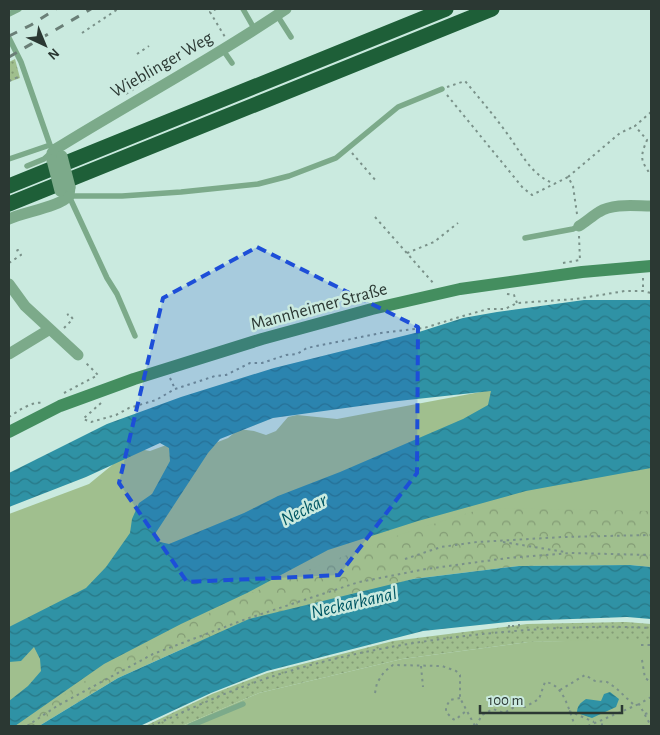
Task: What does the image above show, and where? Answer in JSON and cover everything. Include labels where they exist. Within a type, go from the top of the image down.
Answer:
[{"type":"highway","points":[[9,186],[446,9]]},
{"type":"highway","points":[[9,204],[492,9]]},
{"type":"street","name":"Wieblinger Weg","points":[[54,152],[282,12]]},
{"type":"street","points":[[9,219],[65,194],[54,152]]},
{"type":"street","points":[[579,226],[598,212],[610,207],[651,206]]},
{"type":"street","name":"Mannheimer Straße","points":[[9,432],[60,406],[134,379],[262,339],[372,309],[460,289],[587,272],[647,271]]},
{"type":"street","points":[[9,284],[26,306],[78,355]]},
{"type":"street","points":[[9,354],[53,332]]},
{"type":"lane","points":[[9,14],[19,9]]},
{"type":"lane","points":[[243,9],[255,30]]},
{"type":"lane","points":[[282,12],[291,37]]},
{"type":"lane","points":[[9,38],[26,74],[54,152]]},
{"type":"lane","points":[[226,48],[232,64]]},
{"type":"lane","points":[[135,336],[117,294],[65,194],[139,195],[258,184],[288,176],[336,158],[398,107],[442,89]]},
{"type":"lane","points":[[9,159],[54,152]]},
{"type":"lane","points":[[27,166],[44,159],[54,152]]},
{"type":"lane","points":[[525,238],[579,226]]},
{"type":"lane","points":[[190,726],[243,704]]},
{"type":"path","points":[[82,33],[118,9]]},
{"type":"path","points":[[216,9],[210,12],[226,48]]},
{"type":"path","points":[[137,54],[149,46]]},
{"type":"path","points":[[122,96],[164,70]]},
{"type":"path","points":[[9,81],[26,74]]},
{"type":"path","points":[[465,81],[507,133],[524,160],[544,180],[555,184],[532,195],[523,188],[442,89],[465,81]]},
{"type":"path","points":[[568,177],[620,133],[635,126],[651,112]]},
{"type":"path","points":[[635,126],[647,140],[642,152],[642,163],[651,175]]},
{"type":"path","points":[[348,148],[377,182]]},
{"type":"path","points":[[375,216],[436,286]]},
{"type":"path","points":[[407,253],[434,242],[458,223]]},
{"type":"path","points":[[9,263],[21,255],[18,250],[16,251]]},
{"type":"path","points":[[561,263],[580,260]]},
{"type":"path","points":[[644,291],[647,271]]},
{"type":"path","points":[[104,400],[83,419],[91,422],[156,400],[175,390],[214,376],[226,375],[250,363],[262,363],[286,355],[297,354],[307,348],[381,333],[424,328],[450,319],[488,309],[505,308],[517,303],[576,299],[625,291],[651,293]]},
{"type":"path","points":[[53,332],[73,319],[69,314],[67,316]]},
{"type":"path","points":[[78,355],[98,375]]},
{"type":"path","points":[[168,376],[175,390]]},
{"type":"path","points":[[404,559],[441,547],[498,541],[651,534]]},
{"type":"path","points":[[498,541],[570,553]]},
{"type":"path","points":[[27,726],[57,706],[153,654],[246,619],[359,582],[426,569],[508,558],[570,553],[651,555]]},
{"type":"path","points":[[152,726],[224,694],[262,680],[319,662],[376,649],[435,638],[510,631],[598,627],[651,628],[651,624]]},
{"type":"path","points":[[509,625],[510,631]]},
{"type":"path","points":[[641,645],[651,645]]},
{"type":"path","points":[[642,660],[645,678],[651,682]]},
{"type":"path","points":[[375,693],[377,683],[384,672],[393,665],[442,666],[456,671],[460,675],[460,698],[475,726]]},
{"type":"path","points":[[421,666],[423,687]]},
{"type":"path","points":[[560,690],[585,675],[595,681],[607,682],[635,706]]},
{"type":"path","points":[[475,726],[482,714],[493,709],[504,713],[518,706],[525,707],[532,703],[539,698],[545,682],[552,683],[560,690],[575,726]]},
{"type":"path","points":[[588,726],[651,697]]},
{"type":"path","points":[[460,698],[450,700],[446,707],[446,712],[456,720],[467,711]]},
{"type":"path","points":[[639,704],[651,726]]},
{"type":"path","points":[[569,711],[595,723]]},
{"type":"path","points":[[645,714],[651,712]]},
{"type":"path","points":[[602,720],[602,726]]},
{"type":"highlighted area","points":[[257,247],[418,327],[417,473],[339,575],[187,582],[119,483],[163,298]]},
{"type":"green space","points":[[15,59],[20,78],[9,82],[9,62]]},
{"type":"green space","points":[[651,382],[651,511],[484,508],[402,534],[271,584],[186,624],[85,681],[16,726],[9,726],[9,514],[89,484],[121,456],[139,449],[150,451],[169,444],[177,458],[228,438],[239,429],[266,435],[276,431],[288,417],[297,415],[337,419],[491,390]]},
{"type":"green space","points":[[651,468],[651,567],[630,565],[519,566],[413,579],[189,646],[118,678],[39,726],[15,726],[104,664],[247,593],[418,521]]},
{"type":"green space","points":[[626,622],[651,624],[651,640],[528,642],[402,659],[259,693],[182,726],[145,726],[212,694],[267,673],[393,641],[527,624]]},
{"type":"green space","points":[[651,640],[651,726],[182,726],[259,693],[402,659],[528,642]]},
{"type":"water","name":"Neckar","points":[[584,300],[651,300],[651,468],[526,491],[418,521],[328,550],[247,593],[181,624],[104,664],[15,726],[9,726],[9,701],[28,686],[41,671],[40,659],[34,647],[21,661],[9,662],[9,627],[86,588],[106,567],[130,533],[132,519],[139,503],[152,494],[170,461],[169,448],[160,443],[86,477],[9,507],[9,473],[107,424],[181,397],[274,368],[419,332],[463,318]],"holes":[[[491,391],[488,405],[463,419],[340,472],[278,496],[244,513],[169,544],[160,542],[155,534],[208,453],[220,439],[273,418],[389,402]]]},
{"type":"water","name":"Neckarkanal","points":[[630,565],[651,567],[651,619],[627,617],[518,621],[423,631],[267,671],[211,693],[140,726],[39,726],[118,678],[249,619],[413,579],[519,566]]},
{"type":"water","points":[[610,692],[619,699],[616,707],[592,718],[577,713],[579,705],[586,699],[601,701],[604,694]]},
{"type":"railway","points":[[9,36],[56,9]]},
{"type":"railway","points":[[9,57],[91,9]]}]
